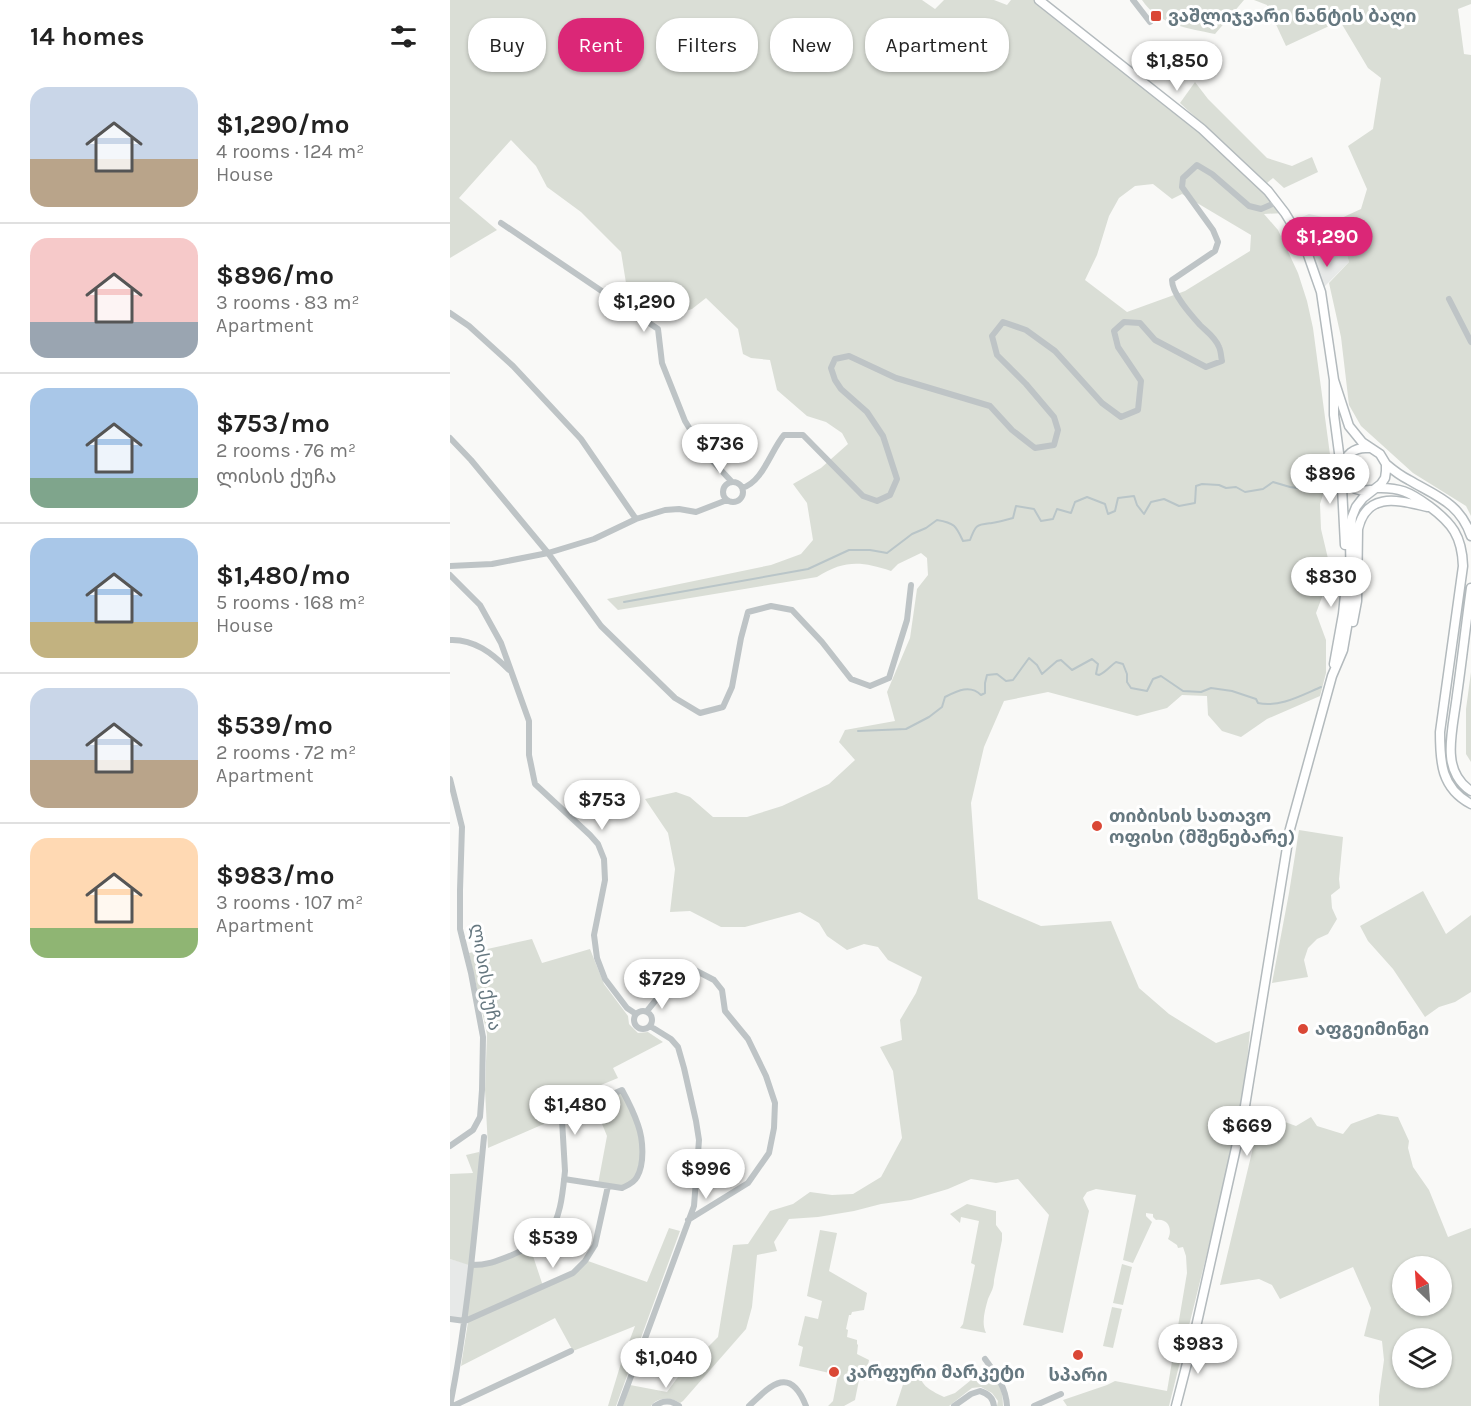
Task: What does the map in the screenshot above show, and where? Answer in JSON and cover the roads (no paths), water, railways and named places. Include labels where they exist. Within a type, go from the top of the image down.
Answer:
[{"type":"main road","points":[[1039,0],[1187,117],[1268,191],[1277,202],[1301,241],[1318,282],[1334,380],[1349,426],[1369,448],[1380,454],[1386,464],[1451,505],[1462,517],[1471,536]]},
{"type":"main road","points":[[1176,1406],[1244,1112],[1290,830],[1332,676],[1346,594],[1341,468],[1334,415],[1334,380]]},
{"type":"main road","points":[[1369,448],[1356,449],[1346,457],[1341,468],[1350,486],[1364,491],[1388,488],[1402,490],[1415,496],[1444,517],[1460,543],[1463,566],[1440,732],[1440,760],[1449,785],[1454,792],[1471,804]]},
{"type":"main road","points":[[1343,650],[1351,604],[1350,527],[1352,517],[1356,507],[1381,484],[1386,464]]},
{"type":"main road","points":[[1332,676],[1348,638],[1355,612],[1358,529],[1363,515],[1372,506],[1390,500],[1431,508]]},
{"type":"main road","points":[[1471,588],[1451,756],[1458,779],[1471,791]]},
{"type":"street","points":[[1133,0],[1150,22]]},
{"type":"street","points":[[742,488],[750,486],[784,435],[803,435],[863,496],[876,501],[890,495],[897,479],[883,436],[867,412],[841,389],[831,368],[835,359],[849,356],[896,378],[990,406],[1012,430],[1035,448],[1054,445],[1058,430],[1054,417],[997,355],[992,336],[1003,322],[1026,330],[1055,351],[1102,404],[1121,417],[1138,410],[1141,381],[1118,347],[1114,331],[1124,322],[1140,323],[1155,340],[1206,367],[1222,361],[1219,348],[1212,336],[1193,316],[1172,285],[1172,280],[1215,251],[1218,242],[1213,230],[1182,187],[1183,178],[1197,165],[1212,174],[1250,206],[1261,209],[1277,202]]},
{"type":"street","points":[[501,223],[658,328],[662,363],[685,421],[704,452],[732,482]]},
{"type":"street","points":[[1449,299],[1471,342]]},
{"type":"street","points":[[450,313],[469,326],[513,366],[581,440],[636,519]]},
{"type":"street","points":[[450,438],[549,553],[601,626],[675,698],[700,713],[723,707],[732,687],[748,612],[771,606],[792,609],[851,679],[870,686],[889,678],[907,620],[911,585]]},
{"type":"street","points":[[732,482],[738,483],[742,488],[739,500],[733,502],[727,500],[723,494],[726,485],[732,482]]},
{"type":"street","points":[[450,566],[492,564],[549,553],[594,539],[636,519],[665,510],[679,509],[696,512],[727,500]]},
{"type":"street","points":[[450,575],[480,605],[501,643],[529,721],[529,755],[535,784],[598,844],[604,859],[605,880],[594,935],[597,958],[605,979],[627,1008],[636,1014]]},
{"type":"street","points":[[450,640],[466,642],[483,648],[492,653],[511,672]]},
{"type":"street","name":"ლისის ქუჩა","points":[[450,778],[462,827],[460,929],[483,1037],[480,1117],[473,1131],[450,1146]]},
{"type":"street","points":[[647,1011],[681,969],[687,966],[714,980],[722,990],[725,1011],[753,1048],[775,1102],[774,1128],[769,1153],[748,1183],[688,1221]]},
{"type":"street","points":[[647,1011],[652,1016],[650,1026],[644,1029],[636,1027],[634,1019],[636,1014],[647,1011]]},
{"type":"street","points":[[620,1406],[694,1206],[699,1140],[684,1068],[678,1047],[650,1026]]},
{"type":"street","points":[[472,1265],[488,1264],[530,1247],[549,1232],[556,1218],[565,1171],[562,1120],[567,1114],[622,1090],[639,1126],[642,1148],[640,1169],[636,1179],[622,1188],[564,1179]]},
{"type":"street","points":[[452,1406],[472,1265],[484,1137]]},
{"type":"street","points":[[450,1139],[462,1138]]},
{"type":"street","points":[[450,1319],[465,1321],[573,1273],[585,1261],[595,1245],[608,1186]]},
{"type":"street","points":[[452,1406],[570,1352]]},
{"type":"street","points":[[985,1359],[1002,1384],[1007,1406]]},
{"type":"street","points":[[450,1374],[458,1366]]},
{"type":"street","points":[[749,1406],[769,1387],[787,1382],[802,1395],[806,1406]]},
{"type":"street","points":[[954,1406],[971,1394],[980,1391],[988,1395],[994,1406]]},
{"type":"street","points":[[1034,1406],[1061,1395]]},
{"type":"street","points":[[655,1406],[666,1401],[674,1402],[679,1406]]},
{"type":"waterway","points":[[624,602],[808,569],[849,550],[887,553],[912,534],[937,520],[954,526],[963,541],[970,540],[975,528],[980,525],[1013,518],[1016,506],[1034,509],[1041,521],[1053,519],[1057,509],[1071,513],[1075,502],[1087,497],[1105,504],[1108,514],[1115,511],[1118,498],[1134,496],[1144,514],[1151,502],[1164,499],[1179,506],[1195,503],[1196,486],[1202,484],[1219,485],[1226,488],[1236,487],[1245,492],[1263,489],[1273,482],[1312,490]]},
{"type":"waterway","points":[[858,731],[906,729],[942,707],[945,697],[968,689],[981,695],[985,693],[987,675],[997,674],[1006,681],[1013,680],[1029,658],[1042,674],[1061,660],[1072,670],[1092,659],[1098,664],[1096,674],[1099,675],[1116,662],[1123,664],[1127,682],[1131,688],[1147,691],[1153,679],[1161,676],[1183,691],[1201,692],[1211,688],[1232,691],[1256,699],[1258,703],[1266,704],[1290,700],[1321,687]]},
{"type":"place","name":"ვაშლიჯვარი ნანტის ბაღი","points":[[1156,16]]},
{"type":"place","name":"თიბისის სათავო ოფისი (მშენებარე)","points":[[1097,826]]},
{"type":"place","name":"აფგეიმინგი","points":[[1303,1029]]},
{"type":"place","name":"სპარი","points":[[1078,1355]]},
{"type":"place","name":"კარფური მარკეტი","points":[[834,1372]]}]
